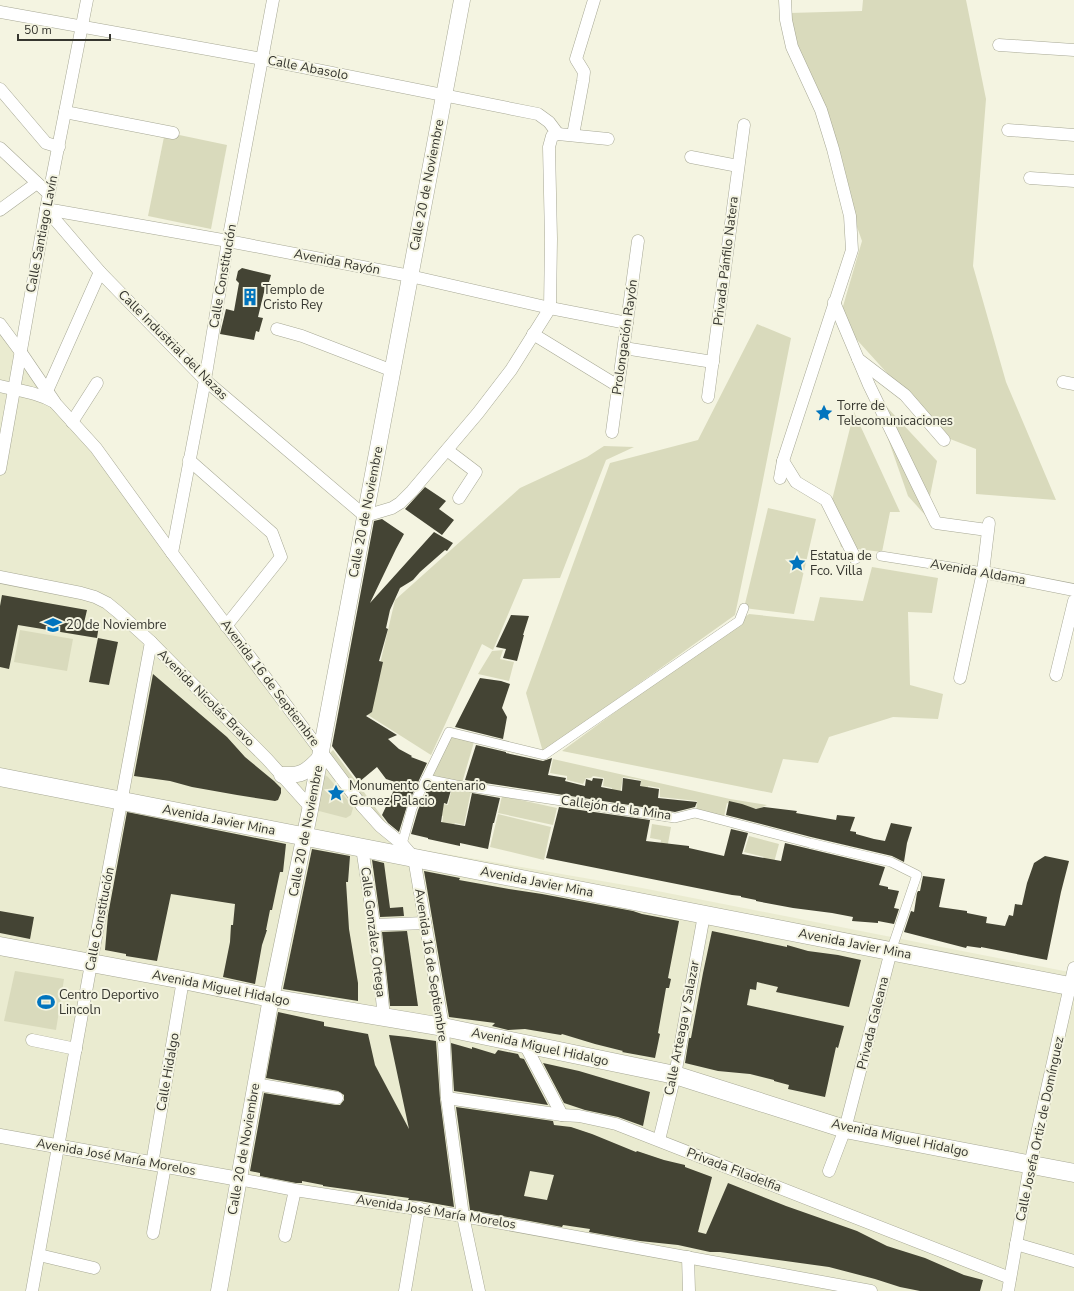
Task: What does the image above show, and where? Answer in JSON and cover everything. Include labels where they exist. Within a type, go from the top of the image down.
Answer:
[{"type":"main road","name":"Calle 20 de Noviembre","points":[[219,1291],[255,1084],[311,808],[462,0]]},
{"type":"main road","points":[[282,775],[303,773],[321,754]]},
{"type":"main road","name":"Avenida Javier Mina","points":[[0,777],[1072,987]]},
{"type":"main road","name":"Avenida Miguel Hidalgo","points":[[0,946],[272,998],[443,1027],[675,1074],[845,1129],[1074,1173]]},
{"type":"street","name":"Calle Santiago Lavín","points":[[0,469],[46,209],[87,0]]},
{"type":"street","name":"Calle Constitución","points":[[172,553],[205,380],[228,241],[273,0]]},
{"type":"street","points":[[573,135],[584,72],[576,59],[594,0]]},
{"type":"street","points":[[780,478],[782,461],[852,250],[850,216],[833,148],[821,110],[792,47],[786,20],[785,0]]},
{"type":"street","name":"Calle Abasolo","points":[[0,12],[262,59],[538,114],[549,122],[558,134]]},
{"type":"street","points":[[999,45],[1074,50]]},
{"type":"street","points":[[0,89],[46,143],[58,147]]},
{"type":"street","points":[[66,112],[174,133]]},
{"type":"street","name":"Privada Pánfilo Natera","points":[[708,397],[744,125]]},
{"type":"street","points":[[1008,130],[1074,135]]},
{"type":"street","points":[[365,516],[392,508],[400,503],[412,491],[478,414],[511,370],[550,308],[551,239],[549,147],[552,136],[558,134],[608,139]]},
{"type":"street","points":[[0,148],[49,194]]},
{"type":"street","points":[[691,157],[738,166]]},
{"type":"street","points":[[1030,178],[1074,181]]},
{"type":"street","points":[[0,210],[37,183]]},
{"type":"street","name":"Avenida Rayón","points":[[46,209],[228,241],[410,276],[550,308],[627,323]]},
{"type":"street","name":"Calle Industrial del Nazas","points":[[46,209],[100,272],[205,380],[365,516]]},
{"type":"street","name":"Prolongación Rayón","points":[[612,432],[638,241]]},
{"type":"street","points":[[47,391],[100,272]]},
{"type":"street","points":[[834,302],[869,385],[936,523],[988,526],[983,572],[960,678]]},
{"type":"street","name":"Avenida 16 de Septiembre","points":[[0,324],[56,404],[96,448],[321,754],[362,806],[380,826],[402,844],[414,858],[443,1027],[447,1098],[463,1216],[479,1291]]},
{"type":"street","points":[[277,329],[302,336],[392,371]]},
{"type":"street","points":[[533,334],[618,386]]},
{"type":"street","points":[[624,348],[713,362]]},
{"type":"street","points":[[857,358],[905,395],[944,440]]},
{"type":"street","points":[[72,422],[97,383]]},
{"type":"street","points":[[0,386],[32,392],[44,396],[56,404]]},
{"type":"street","points":[[447,450],[476,472],[459,498]]},
{"type":"street","points":[[189,460],[272,533],[280,556],[226,626]]},
{"type":"street","points":[[782,461],[796,482],[826,500],[855,558]]},
{"type":"street","name":"Avenida Aldama","points":[[881,556],[983,572],[1074,590]]},
{"type":"street","name":"Avenida Nicolás Bravo","points":[[0,577],[81,593],[95,597],[107,603],[151,642],[282,775],[311,808]]},
{"type":"street","points":[[1056,675],[1074,601]]},
{"type":"street","points":[[402,844],[412,808],[449,732],[544,755],[739,621],[744,608]]},
{"type":"street","name":"Calle Constitución","points":[[32,1291],[151,642]]},
{"type":"street","name":"Callejón de la Mina","points":[[426,779],[456,785],[675,818],[695,813],[810,843],[891,862],[917,875]]},
{"type":"street","name":"Calle González Ortega","points":[[362,848],[374,925],[384,1017]]},
{"type":"street","name":"Privada Galeana","points":[[828,1171],[845,1129],[891,951],[917,875]]},
{"type":"street","name":"Calle Arteaga y Salazar","points":[[659,1140],[675,1074],[704,915]]},
{"type":"street","points":[[374,925],[425,923]]},
{"type":"street","name":"Calle Josefa Ortiz de Domínguez","points":[[1008,1291],[1030,1165],[1072,987],[1074,968]]},
{"type":"street","name":"Calle Hidalgo","points":[[153,1233],[159,1165],[183,980]]},
{"type":"street","points":[[32,1040],[76,1049]]},
{"type":"street","points":[[524,1043],[562,1115]]},
{"type":"street","points":[[255,1084],[337,1098]]},
{"type":"street","name":"Privada Filadelfia","points":[[447,1098],[562,1115],[579,1116],[610,1123],[659,1140],[1010,1278]]},
{"type":"street","name":"Avenida José María Morelos","points":[[0,1136],[294,1190],[419,1208],[871,1291]]},
{"type":"street","points":[[284,1236],[294,1190]]},
{"type":"street","points":[[405,1291],[419,1208]]},
{"type":"street","points":[[1016,1244],[1074,1261]]},
{"type":"street","points":[[39,1255],[94,1268]]},
{"type":"street","points":[[688,1257],[689,1291]]},
{"type":"shaded area","points":[[863,0],[966,0],[986,99],[973,266],[1006,382],[1056,500],[976,494],[976,449],[945,437],[839,320],[862,241],[792,43],[789,13],[862,11]]},
{"type":"shaded area","points":[[165,132],[227,145],[211,229],[148,216]]},
{"type":"shaded area","points":[[757,324],[791,338],[735,615],[543,752],[526,693],[610,463],[698,440]]},
{"type":"shaded area","points":[[0,331],[359,808],[395,845],[642,888],[1074,973],[1074,1291],[0,1291]]},
{"type":"shaded area","points":[[871,390],[937,461],[926,516],[908,496]]},
{"type":"shaded area","points":[[854,412],[900,512],[890,512],[882,552],[841,547],[830,508]]},
{"type":"shaded area","points":[[604,446],[634,447],[606,460],[560,578],[523,579],[493,650],[482,644],[431,755],[368,715],[395,600],[520,488],[587,457]]},
{"type":"shaded area","points":[[768,508],[816,519],[794,614],[744,608]]},
{"type":"shaded area","points":[[872,567],[938,578],[932,613],[908,612],[910,685],[943,694],[938,719],[893,717],[829,737],[818,763],[783,759],[772,793],[562,751],[749,614],[814,621],[820,597],[863,601]]},
{"type":"shaded area","points":[[20,630],[73,639],[67,671],[14,662]]},
{"type":"shaded area","points":[[503,650],[500,659],[514,662],[509,681],[478,674],[492,651]]},
{"type":"shaded area","points":[[450,735],[474,742],[462,783],[429,777]]},
{"type":"shaded area","points":[[333,750],[394,833],[325,758]]},
{"type":"shaded area","points":[[553,759],[730,799],[767,805],[758,809],[727,803],[723,821],[696,815],[697,801],[660,797],[660,788],[648,786],[647,802],[639,802],[641,780],[623,777],[620,794],[612,792],[612,788],[603,786],[604,778],[593,776],[591,778],[586,778],[583,784],[567,780],[567,776],[550,773]]},
{"type":"shaded area","points":[[323,774],[328,777],[351,804],[353,808],[351,815],[346,818],[316,809]]},
{"type":"shaded area","points":[[452,788],[471,791],[464,825],[455,823],[453,826],[442,824],[443,816],[433,814],[435,802],[448,805]]},
{"type":"shaded area","points":[[502,796],[557,808],[553,825],[498,813]]},
{"type":"shaded area","points":[[498,814],[551,827],[544,860],[490,847]]},
{"type":"shaded area","points":[[652,824],[671,827],[667,849],[660,848],[661,840],[650,838]]},
{"type":"shaded area","points":[[749,836],[779,844],[772,870],[762,868],[764,857],[744,852]]},
{"type":"shaded area","points":[[15,971],[64,979],[56,1030],[4,1021]]},
{"type":"building","name":"Templo de Cristo Rey","points":[[242,268],[271,275],[269,282],[266,284],[258,317],[263,318],[259,332],[256,331],[254,340],[220,334],[226,309],[234,311],[239,283],[236,280],[238,271]]},
{"type":"building","points":[[425,487],[446,501],[439,509],[454,520],[442,535],[405,509]]},
{"type":"building","points":[[382,519],[404,534],[370,603],[434,532],[453,543],[447,551],[445,550],[413,580],[400,588],[390,610],[386,628],[388,629],[379,661],[383,662],[372,712],[366,716],[397,735],[388,739],[399,749],[412,756],[411,757],[427,763],[407,806],[399,832],[388,823],[382,815],[393,792],[390,789],[395,782],[386,779],[377,767],[359,782],[332,746],[374,521]]},
{"type":"building","points":[[2,595],[87,610],[84,623],[99,625],[97,638],[18,625],[9,669],[0,667],[0,606]]},
{"type":"building","points":[[511,615],[529,616],[517,661],[503,658],[506,649],[496,647]]},
{"type":"building","points":[[98,638],[118,642],[109,685],[89,682]]},
{"type":"building","points":[[153,674],[227,737],[245,757],[281,788],[281,793],[278,800],[275,801],[237,795],[192,787],[170,781],[134,776]]},
{"type":"building","points":[[480,678],[510,684],[502,708],[507,717],[503,739],[455,727]]},
{"type":"building","points":[[476,745],[543,761],[552,758],[548,775],[566,778],[565,781],[585,786],[586,779],[592,781],[593,778],[603,779],[601,787],[622,791],[623,778],[641,781],[640,786],[659,789],[658,798],[697,802],[695,807],[675,812],[465,780]]},
{"type":"building","points":[[429,786],[451,790],[447,804],[444,803],[441,822],[465,826],[472,793],[500,798],[488,849],[460,843],[460,846],[411,834],[418,810]]},
{"type":"building","points":[[729,801],[756,809],[764,807],[797,811],[796,813],[836,820],[837,815],[855,817],[850,831],[856,832],[856,834],[885,841],[891,823],[912,827],[907,843],[904,862],[892,856],[726,815]]},
{"type":"building","points":[[559,807],[650,820],[646,841],[689,846],[689,848],[724,856],[731,829],[748,833],[742,854],[781,861],[785,843],[885,867],[879,885],[888,887],[888,889],[899,891],[894,908],[899,909],[894,924],[878,921],[878,923],[852,921],[853,917],[756,901],[741,896],[546,858]]},
{"type":"building","points":[[127,812],[286,844],[283,872],[280,872],[272,910],[270,910],[255,984],[223,977],[230,942],[231,925],[233,925],[235,904],[171,894],[157,961],[126,956],[126,954],[105,950],[108,915]]},
{"type":"building","points":[[312,849],[350,856],[348,882],[346,882],[349,929],[358,983],[358,1001],[283,989]]},
{"type":"building","points":[[1045,856],[1069,861],[1047,960],[981,947],[967,946],[966,948],[904,932],[911,911],[914,912],[917,893],[920,891],[923,876],[945,879],[939,907],[967,911],[967,913],[987,917],[986,923],[1005,926],[1009,915],[1013,916],[1015,904],[1022,905],[1027,883],[1034,863]]},
{"type":"building","points":[[372,860],[384,863],[390,908],[403,907],[404,916],[380,917]]},
{"type":"building","points":[[424,871],[460,878],[459,880],[542,894],[679,921],[668,978],[671,979],[669,988],[666,988],[658,1033],[660,1034],[655,1058],[622,1052],[623,1051],[562,1034],[525,1029],[508,1030],[492,1026],[495,1023],[449,1017]]},
{"type":"building","points":[[0,911],[34,917],[30,939],[0,933]]},
{"type":"building","points":[[407,931],[418,1006],[390,1006],[382,932]]},
{"type":"building","points":[[712,931],[787,947],[787,945],[808,951],[861,960],[849,1007],[776,992],[778,987],[757,982],[756,990],[750,989],[747,1005],[844,1026],[838,1048],[836,1047],[825,1097],[788,1089],[789,1085],[750,1074],[718,1071],[685,1063]]},
{"type":"building","points":[[278,1012],[324,1022],[324,1026],[368,1034],[375,1065],[409,1129],[389,1035],[436,1041],[440,1099],[454,1207],[408,1200],[409,1198],[323,1186],[302,1181],[302,1183],[296,1183],[260,1176],[260,1173],[250,1171],[264,1093],[336,1105],[340,1105],[344,1100],[344,1095],[338,1091],[266,1078]]},
{"type":"building","points":[[451,1043],[472,1049],[472,1047],[495,1054],[498,1050],[518,1054],[520,1058],[524,1059],[548,1105],[454,1091]]},
{"type":"building","points":[[543,1063],[579,1071],[650,1092],[643,1126],[618,1117],[585,1110],[564,1103]]},
{"type":"building","points":[[456,1107],[553,1121],[554,1125],[571,1127],[636,1152],[637,1151],[685,1165],[685,1167],[712,1177],[698,1232],[706,1234],[728,1183],[786,1206],[857,1231],[887,1246],[925,1258],[964,1275],[983,1280],[980,1291],[920,1291],[900,1287],[829,1267],[720,1252],[710,1252],[678,1245],[640,1241],[589,1232],[590,1229],[563,1225],[562,1227],[470,1210]],"holes":[[[530,1171],[554,1175],[547,1200],[524,1196]]]},
{"type":"place","name":"Templo de Cristo Rey","points":[[250,297]]},
{"type":"place","name":"Torre de Telecomunicaciones","points":[[824,413]]},
{"type":"place","name":"Estatua de Fco. Villa","points":[[797,563]]},
{"type":"place","name":"20 de Noviembre","points":[[53,625]]},
{"type":"place","name":"Monumento Centenario Gomez Palacio","points":[[336,793]]},
{"type":"place","name":"Centro Deportivo Lincoln","points":[[46,1002]]}]
